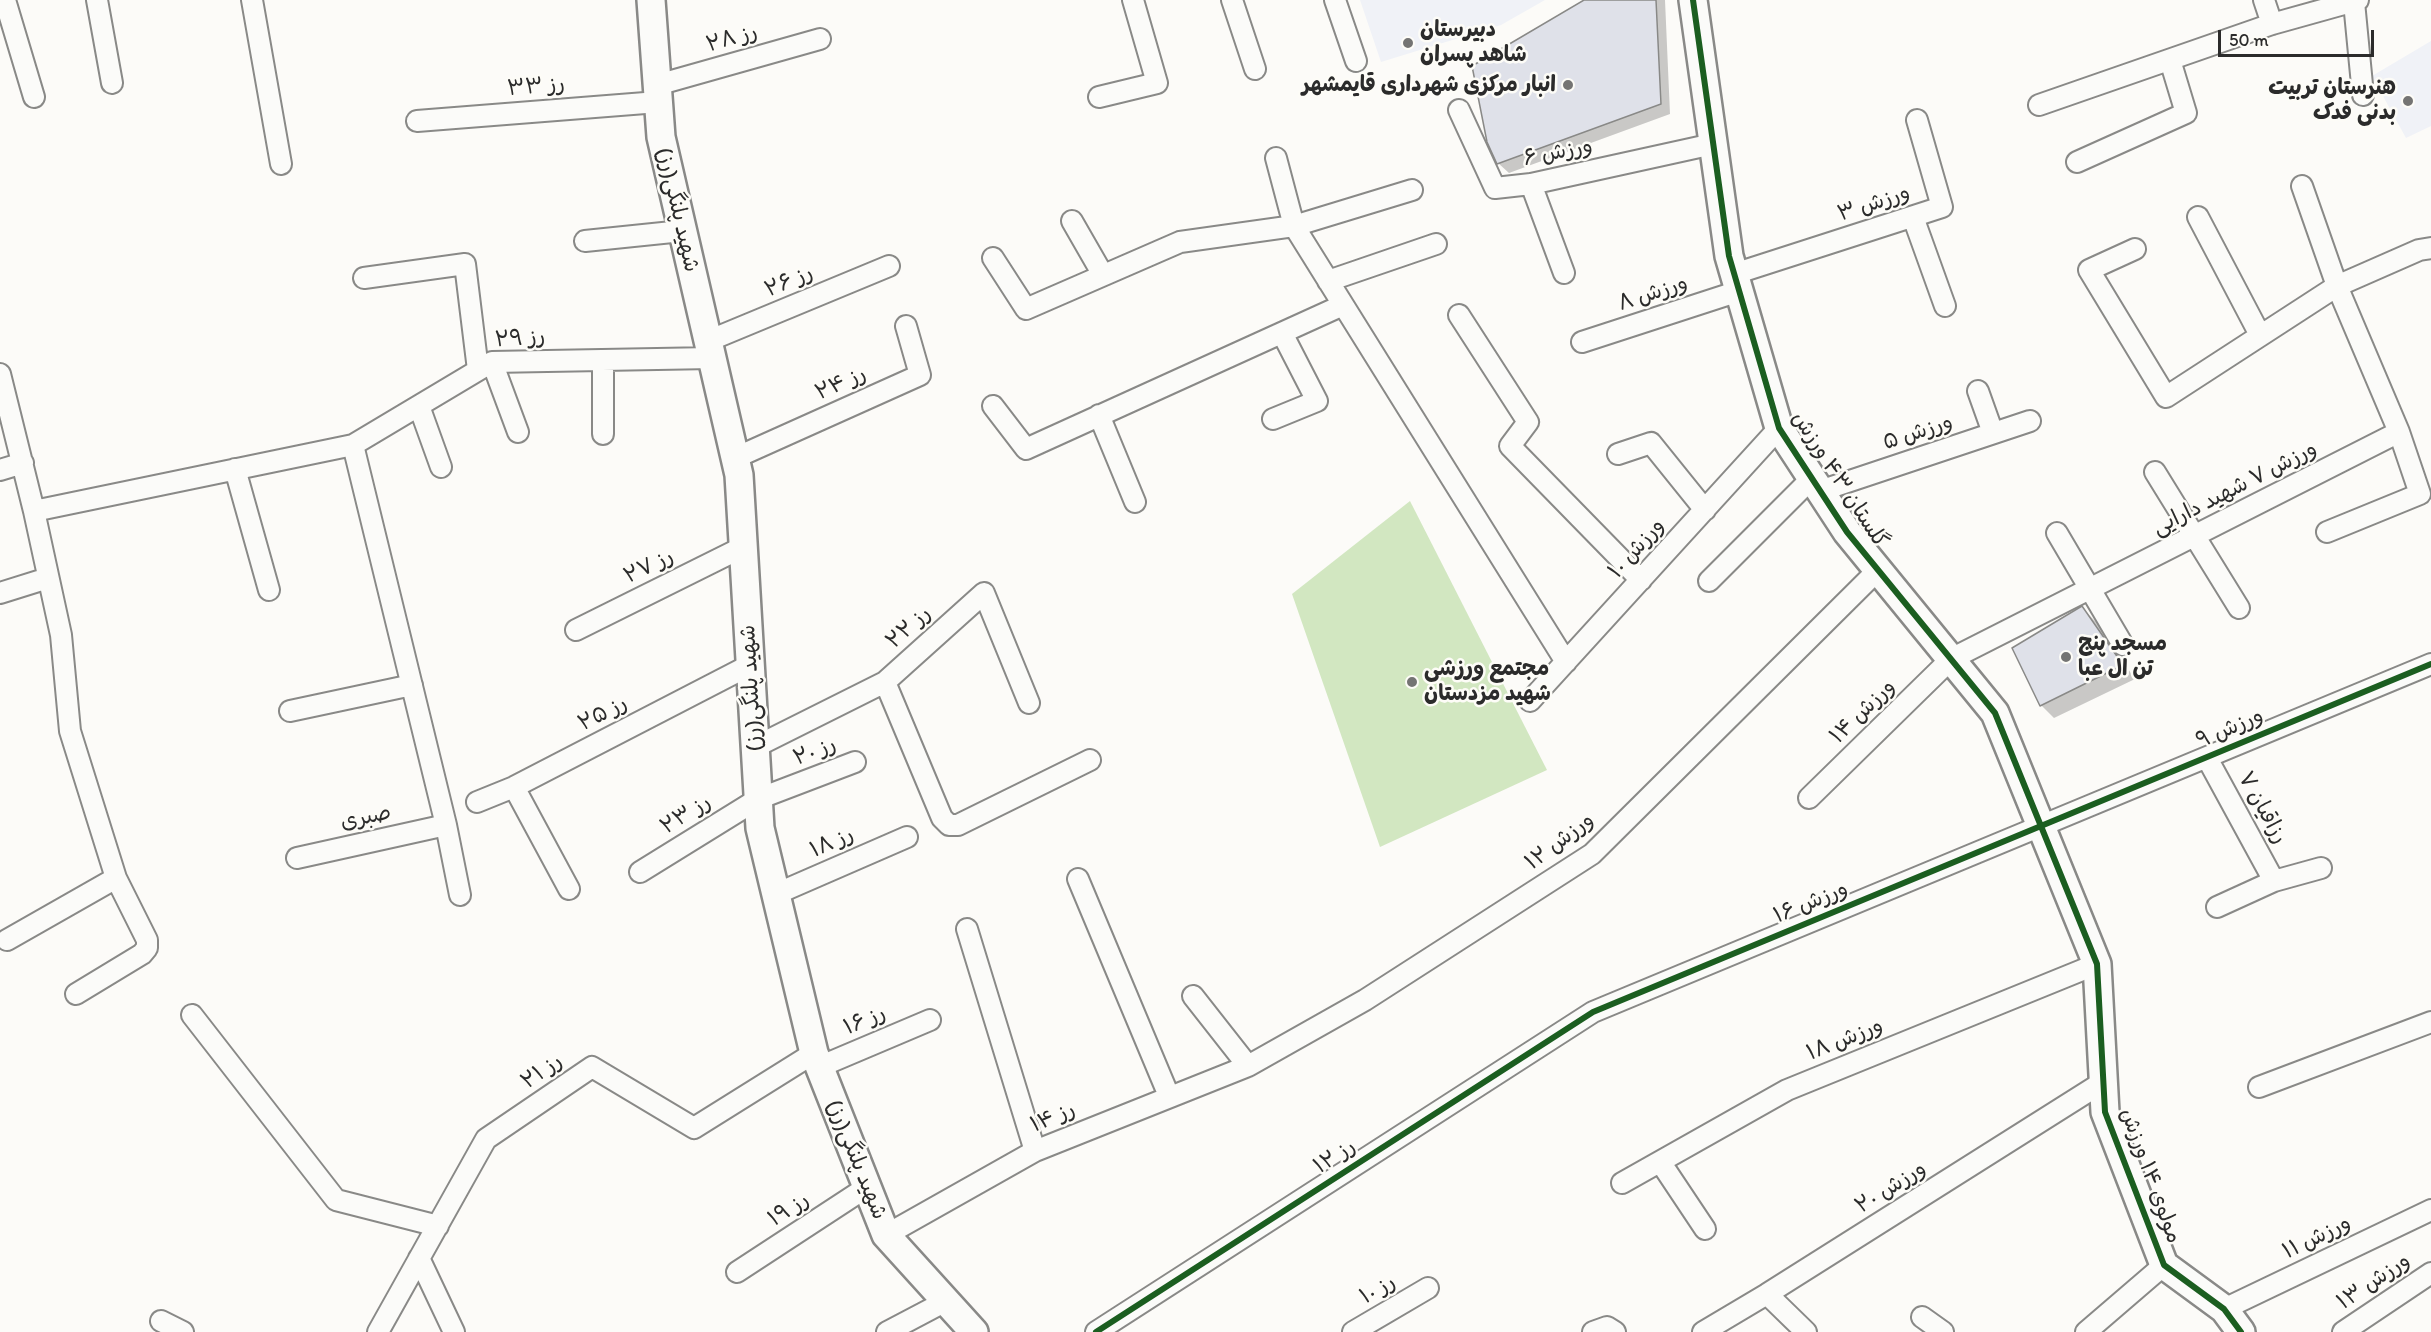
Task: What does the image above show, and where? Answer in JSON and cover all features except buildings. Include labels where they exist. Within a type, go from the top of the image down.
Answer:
[{"type":"street","points":[[5,0],[34,97]]},
{"type":"street","points":[[97,0],[112,83]]},
{"type":"street","points":[[252,0],[281,164]]},
{"type":"street","name":"شهید پلنگی(رز)","points":[[651,0],[661,138],[739,475],[760,828],[816,1060],[886,1235],[974,1332]]},
{"type":"street","points":[[1099,97],[1157,83],[1133,0]]},
{"type":"street","points":[[1232,0],[1255,69]]},
{"type":"street","points":[[1335,0],[1356,61]]},
{"type":"street","name":"گلستان ۴۳ ورزش","points":[[1693,0],[1729,256],[1779,428],[1847,532],[1995,713],[2042,827]]},
{"type":"street","points":[[2264,0],[2272,24]]},
{"type":"street","points":[[2039,105],[2272,24],[2356,1],[2363,95]]},
{"type":"street","name":"رز ۲۸","points":[[658,94],[820,39]]},
{"type":"street","points":[[2077,162],[2186,113],[2170,60]]},
{"type":"street","name":"رز ۳۳","points":[[417,121],[658,94]]},
{"type":"street","name":"ورزش ۶","points":[[1460,110],[1495,188],[1531,184],[1713,144]]},
{"type":"street","name":"ورزش ۳","points":[[1737,283],[1942,207],[1917,120]]},
{"type":"street","points":[[1276,158],[1293,226],[1566,662]]},
{"type":"street","points":[[1531,184],[1563,273]]},
{"type":"street","points":[[2302,186],[2337,286],[2399,432],[2420,494],[2327,532]]},
{"type":"street","points":[[993,258],[1026,309],[1180,242],[1293,226],[1412,190]]},
{"type":"street","points":[[1913,217],[1946,306]]},
{"type":"street","points":[[2198,217],[2260,335]]},
{"type":"street","points":[[1072,221],[1103,275]]},
{"type":"street","points":[[585,241],[682,231]]},
{"type":"street","points":[[1328,281],[1436,244]]},
{"type":"street","points":[[2134,249],[2089,270],[2166,397],[2337,286],[2419,250],[2431,248]]},
{"type":"street","points":[[364,278],[465,264],[485,366],[519,432]]},
{"type":"street","name":"رز ۲۶","points":[[710,350],[889,266]]},
{"type":"street","name":"ورزش ۸","points":[[1582,342],[1737,283]]},
{"type":"street","points":[[993,406],[1026,449],[1343,305]]},
{"type":"street","points":[[1459,315],[1528,422],[1510,446],[1641,580]]},
{"type":"street","name":"رز ۲۴","points":[[735,458],[920,375],[906,326]]},
{"type":"street","points":[[1273,419],[1317,401],[1282,333]]},
{"type":"street","name":"رز ۲۹","points":[[34,511],[353,445],[485,366],[603,360],[710,350]]},
{"type":"street","points":[[603,360],[603,434]]},
{"type":"street","points":[[0,374],[23,463],[61,635],[70,731],[116,879],[147,940],[147,948],[76,994]]},
{"type":"street","points":[[1978,392],[1994,433]]},
{"type":"street","points":[[418,406],[441,467]]},
{"type":"street","points":[[1099,415],[1135,502]]},
{"type":"street","name":"ورزش ۵","points":[[1816,484],[2030,421]]},
{"type":"street","name":"ورزش ۱۰","points":[[1530,701],[1779,428]]},
{"type":"street","name":"ورزش ۷ شهید دارایی","points":[[1951,659],[2091,591],[2399,432]]},
{"type":"street","points":[[1618,454],[1651,442],[1705,510]]},
{"type":"street","points":[[353,445],[446,825],[460,895]]},
{"type":"street","points":[[0,470],[23,463]]},
{"type":"street","points":[[235,469],[269,590]]},
{"type":"street","points":[[2155,472],[2239,608]]},
{"type":"street","points":[[1709,581],[1816,484]]},
{"type":"street","points":[[2056,533],[2122,645]]},
{"type":"street","name":"رز ۲۷","points":[[576,630],[743,547]]},
{"type":"street","name":"ورزش ۱۲","points":[[1248,1066],[1365,1000],[1592,854],[1878,570]]},
{"type":"street","points":[[0,593],[48,578]]},
{"type":"street","name":"رز ۲۲","points":[[755,747],[885,682],[984,593],[1029,703]]},
{"type":"street","name":"ورزش ۱۴","points":[[1809,798],[1951,659]]},
{"type":"street","name":"ورزش ۹","points":[[2042,827],[2431,664]]},
{"type":"street","name":"رز ۲۵","points":[[477,802],[514,788],[750,665]]},
{"type":"street","points":[[885,682],[942,818],[949,825],[958,825],[1090,760]]},
{"type":"street","points":[[290,711],[412,685]]},
{"type":"street","name":"رزاقیان ۷","points":[[2207,758],[2274,881]]},
{"type":"street","name":"رز ۲۰","points":[[758,799],[855,762]]},
{"type":"street","points":[[514,788],[569,888]]},
{"type":"street","name":"رز ۲۳","points":[[640,872],[758,799]]},
{"type":"street","name":"صبری","points":[[297,858],[446,825]]},
{"type":"street","name":"مولوی ۱۴ ورزش","points":[[2042,827],[2097,964],[2105,1112],[2164,1265],[2224,1309],[2241,1332]]},
{"type":"street","name":"ورزش ۱۶","points":[[1593,1011],[2042,827]]},
{"type":"street","name":"رز ۱۸","points":[[776,894],[907,837]]},
{"type":"street","points":[[2217,907],[2274,881],[2321,868]]},
{"type":"street","points":[[7,940],[116,879]]},
{"type":"street","points":[[1078,879],[1169,1096]]},
{"type":"street","points":[[967,929],[1035,1150]]},
{"type":"street","name":"ورزش ۱۸","points":[[1622,1183],[1787,1090],[2097,964]]},
{"type":"street","points":[[1193,996],[1248,1066]]},
{"type":"street","name":"رز ۱۲","points":[[1096,1332],[1593,1011]]},
{"type":"street","points":[[192,1015],[336,1200],[438,1226]]},
{"type":"street","name":"رز ۱۶","points":[[816,1060],[930,1020]]},
{"type":"street","points":[[2259,1087],[2431,1023]]},
{"type":"street","name":"رز ۲۱","points":[[378,1332],[486,1139],[592,1067],[694,1128],[816,1060]]},
{"type":"street","name":"رز ۱۴","points":[[886,1235],[1035,1150],[1248,1066]]},
{"type":"street","name":"ورزش ۲۰","points":[[1702,1332],[1767,1294],[2103,1082]]},
{"type":"street","points":[[1661,1163],[1705,1229]]},
{"type":"street","name":"رز ۱۹","points":[[737,1272],[867,1187]]},
{"type":"street","name":"ورزش ۱۱","points":[[2224,1309],[2431,1210]]},
{"type":"street","points":[[419,1258],[454,1332]]},
{"type":"street","points":[[2086,1332],[2164,1265]]},
{"type":"street","name":"ورزش ۱۳","points":[[2343,1332],[2431,1273]]},
{"type":"street","name":"رز ۱۰","points":[[1353,1332],[1428,1288]]},
{"type":"street","points":[[1767,1294],[1806,1332]]},
{"type":"street","points":[[886,1332],[946,1301]]},
{"type":"street","points":[[1922,1317],[1942,1332]]},
{"type":"street","points":[[161,1321],[183,1332]]},
{"type":"street","points":[[1593,1332],[1607,1327],[1615,1332]]},
{"type":"shaded area","name":"دبیرستان شاهد پسران","points":[[1360,0],[1545,0],[1501,25],[1381,62]]},
{"type":"shaded area","name":"هنرستان تربیت بدنی فدک","points":[[2431,41],[2431,126],[2406,138],[2372,76]]},
{"type":"green space","name":"مجتمع ورزشی شهید مزدستان","points":[[1410,501],[1547,770],[1380,847],[1292,594]]},
{"type":"cycle path","points":[[1693,0],[1729,256],[1779,428],[1847,532],[1995,713],[2097,964],[2105,1112],[2164,1265],[2224,1309],[2241,1332]]},
{"type":"cycle path","points":[[1096,1332],[1593,1012],[2431,664]]},
{"type":"place","name":"دبیرستان شاهد پسران","points":[[1408,43]]},
{"type":"place","name":"انبار مرکزی شهرداری قایمشهر","points":[[1568,85]]},
{"type":"place","name":"هنرستان تربیت بدنی فدک","points":[[2408,101]]},
{"type":"place","name":"مسجد پنج تن ال عبا","points":[[2066,657]]},
{"type":"place","name":"مجتمع ورزشی شهید مزدستان","points":[[1412,682]]}]
